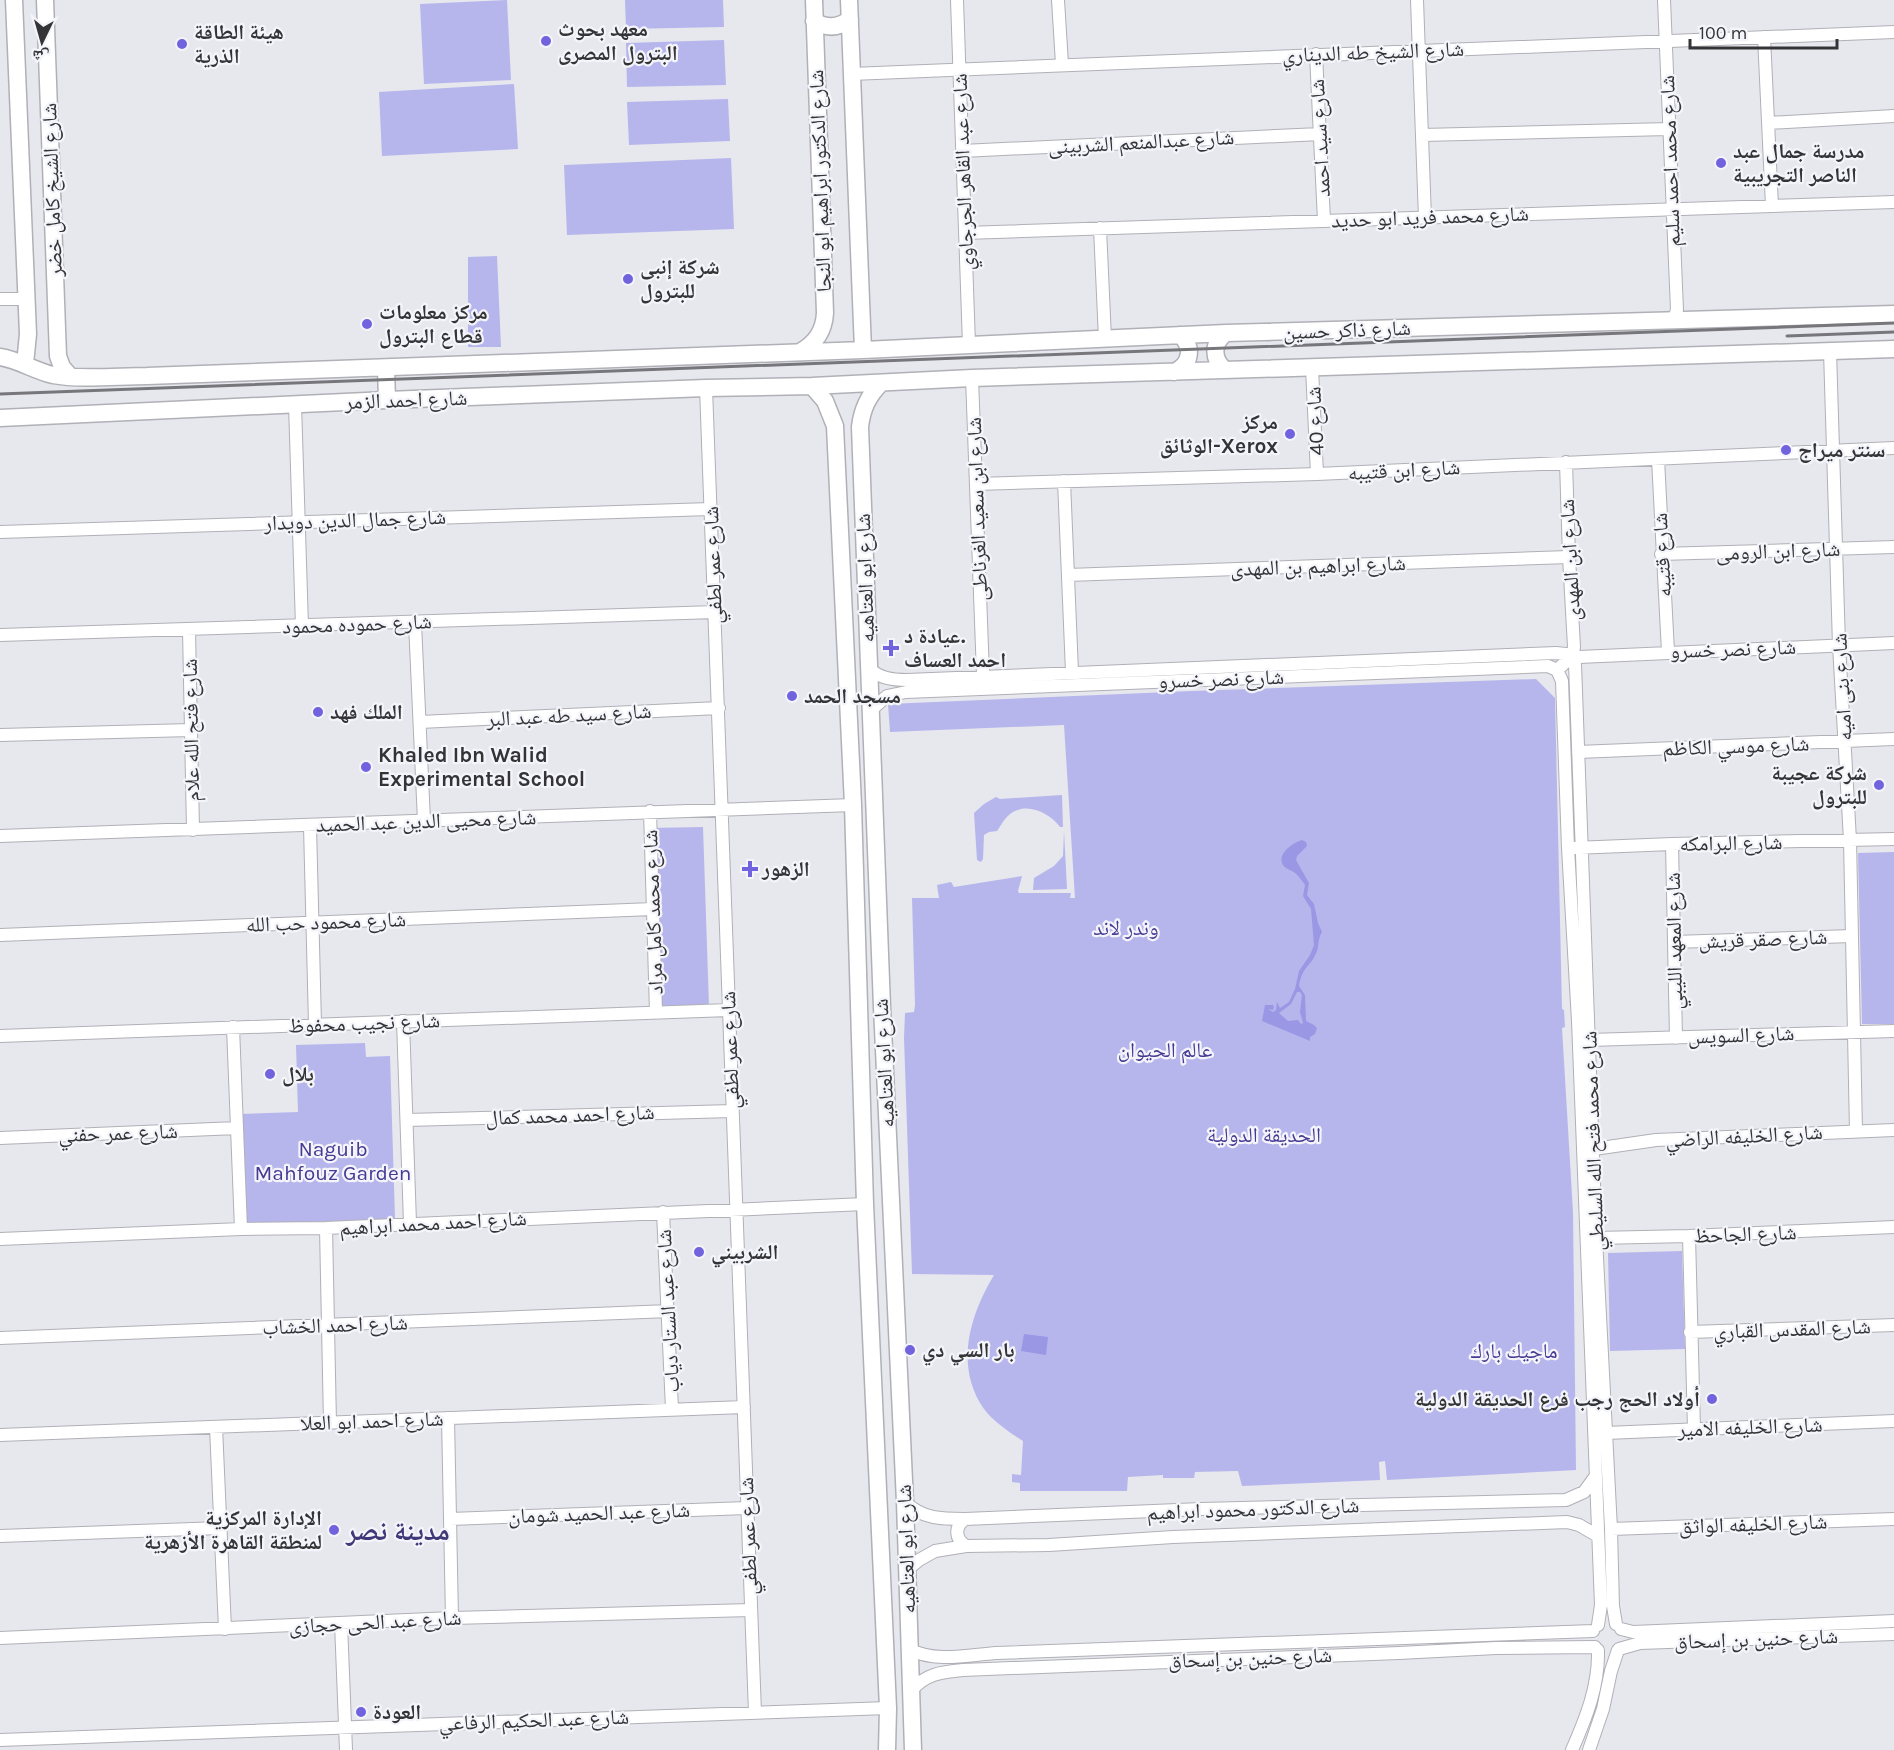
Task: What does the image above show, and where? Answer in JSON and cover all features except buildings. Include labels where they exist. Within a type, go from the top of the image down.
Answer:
[{"type":"main road","name":"شارع الشيخ كامل خضر","points":[[14,0],[28,343],[25,364]]},
{"type":"main road","name":"شارع الشيخ كامل خضر","points":[[45,0],[58,356],[62,367],[70,376]]},
{"type":"main road","name":"شارع الدكتور ابراهيم ابو النجا","points":[[800,352],[817,339],[824,326],[825,313],[814,0]]},
{"type":"main road","name":"شارع الدكتور ابراهيم ابو النجا","points":[[849,0],[863,350]]},
{"type":"main road","points":[[814,21],[820,25],[833,27],[850,19]]},
{"type":"main road","points":[[26,299],[56,298]]},
{"type":"main road","name":"شارع ذاكر حسين","points":[[800,352],[1226,333],[1894,314]]},
{"type":"main road","points":[[1225,370],[1216,358],[1215,348],[1219,339],[1226,333]]},
{"type":"main road","points":[[1174,372],[1186,364],[1189,355],[1186,342],[1180,335]]},
{"type":"main road","name":"شارع ذاكر حسين","points":[[812,386],[972,378],[1894,349]]},
{"type":"main road","name":"شارع احمد الزمر","points":[[0,357],[54,375],[147,376],[800,352]]},
{"type":"main road","points":[[386,368],[387,400]]},
{"type":"main road","name":"شارع ابو العتاهيه","points":[[881,383],[864,407],[860,427],[913,1750]]},
{"type":"main road","name":"شارع احمد الزمر","points":[[0,418],[387,400],[812,386]]},
{"type":"main road","name":"شارع ابو العتاهيه","points":[[812,386],[825,401],[834,426],[853,805],[865,1204],[888,1708],[887,1750]]},
{"type":"main road","points":[[834,426],[838,419],[849,416],[856,420],[860,427]]},
{"type":"street","name":"شارع عبد القاهر الجرجاوي","points":[[957,0],[969,345]]},
{"type":"street","points":[[1058,0],[1062,64]]},
{"type":"street","points":[[1417,0],[1425,218]]},
{"type":"street","name":"شارع محمد احمد سليم","points":[[1664,0],[1677,310],[1671,321]]},
{"type":"street","name":"شارع الشيخ طه الديناري","points":[[851,74],[1894,32]]},
{"type":"street","points":[[1764,37],[1772,206]]},
{"type":"street","name":"شارع سيد احمد","points":[[1316,54],[1324,221]]},
{"type":"street","points":[[1768,123],[1894,116]]},
{"type":"street","points":[[1422,135],[1669,129]]},
{"type":"street","name":"شارع عبدالمنعم الشربينى","points":[[963,151],[1320,134]]},
{"type":"street","name":"شارع محمد فريد ابو حديد","points":[[965,233],[1894,202]]},
{"type":"street","points":[[1100,228],[1105,339]]},
{"type":"street","points":[[0,299],[26,299]]},
{"type":"street","name":"شارع بنى اميه","points":[[1830,351],[1839,645],[1851,840],[1856,1131]]},
{"type":"street","name":"شارع 40","points":[[1312,368],[1317,474]]},
{"type":"street","name":"شارع ابن سعيد الغرناطى","points":[[972,378],[983,675]]},
{"type":"street","name":"شارع عمر لطفي","points":[[706,388],[755,1713]]},
{"type":"street","points":[[295,404],[302,626]]},
{"type":"street","name":"شارع ابن قتيبه","points":[[976,484],[1317,474],[1894,448]]},
{"type":"street","name":"شارع قتيبه","points":[[1658,459],[1661,554],[1668,652]]},
{"type":"street","name":"شارع ابن المهدى","points":[[1566,462],[1573,652]]},
{"type":"street","points":[[1064,481],[1072,672]]},
{"type":"street","name":"شارع جمال الدين دويدار","points":[[0,532],[710,509]]},
{"type":"street","name":"شارع ابن الرومى","points":[[1661,554],[1894,547]]},
{"type":"street","name":"شارع ابراهيم بن المهدى","points":[[1068,575],[1569,557]]},
{"type":"street","name":"شارع حموده محمود","points":[[0,635],[715,612]]},
{"type":"street","points":[[415,623],[424,821]]},
{"type":"street","name":"شارع فتح الله علام","points":[[189,630],[193,830]]},
{"type":"street","name":"شارع نصر خسرو","points":[[1573,652],[1586,656],[1894,643]]},
{"type":"street","points":[[1551,663],[1564,662],[1573,652]]},
{"type":"street","name":"شارع محمد فتح الله السليطي","points":[[1573,652],[1613,1606],[1619,1627]]},
{"type":"street","name":"شارع نصر خسرو","points":[[868,668],[874,673],[906,686],[1551,663]]},
{"type":"street","name":"شارع نصر خسرو","points":[[871,710],[887,696],[906,686],[983,675],[1551,663]]},
{"type":"street","name":"شارع محمد فتح الله السليطي","points":[[1551,663],[1562,681],[1568,848],[1578,1021],[1598,1536],[1600,1605],[1596,1628]]},
{"type":"street","name":"شارع سيد طه عبد البر","points":[[420,722],[719,708]]},
{"type":"street","points":[[0,735],[190,730]]},
{"type":"street","name":"شارع موسي الكاظم","points":[[1578,752],[1894,739]]},
{"type":"street","name":"شارع محيى الدين عبد الحميد","points":[[0,836],[853,805]]},
{"type":"street","name":"شارع محمد كامل مراد","points":[[650,811],[656,1012]]},
{"type":"street","points":[[310,826],[315,1024]]},
{"type":"street","name":"شارع البرامكه","points":[[1568,848],[1894,839]]},
{"type":"street","name":"شارع المعهد الليبي","points":[[1672,844],[1676,1038]]},
{"type":"street","name":"شارع محمود حب الله","points":[[0,936],[653,909]]},
{"type":"street","name":"شارع صقر قريش","points":[[1674,942],[1852,936]]},
{"type":"street","name":"شارع نجيب محفوظ","points":[[0,1036],[729,1010]]},
{"type":"street","points":[[404,1021],[410,1223]]},
{"type":"street","points":[[233,1027],[241,1229]]},
{"type":"street","name":"شارع السويس","points":[[1589,1040],[1894,1031]]},
{"type":"street","name":"شارع احمد محمد كمال","points":[[407,1120],[732,1111]]},
{"type":"street","name":"شارع عمر حفني","points":[[0,1138],[237,1128]]},
{"type":"street","name":"شارع الخليفه الراضي","points":[[1594,1149],[1656,1140],[1894,1130]]},
{"type":"street","name":"شارع احمد محمد ابراهيم","points":[[0,1239],[241,1229],[326,1228],[865,1204]]},
{"type":"street","name":"شارع عبد الستار دياب","points":[[663,1212],[672,1409]]},
{"type":"street","name":"شارع الجاحظ","points":[[1596,1238],[1894,1227]]},
{"type":"street","points":[[326,1228],[330,1423]]},
{"type":"street","points":[[1689,1236],[1694,1429]]},
{"type":"street","name":"شارع احمد الخشاب","points":[[0,1338],[669,1311]]},
{"type":"street","name":"شارع المقدس القباري","points":[[1690,1332],[1894,1325]]},
{"type":"street","name":"شارع احمد ابو العلا","points":[[0,1435],[744,1407]]},
{"type":"street","points":[[448,1418],[453,1618]]},
{"type":"street","name":"شارع الخليفه الامير","points":[[1606,1433],[1894,1421]]},
{"type":"street","points":[[216,1427],[225,1629]]},
{"type":"street","points":[[1567,1522],[1572,1511],[1570,1503],[1566,1500],[1584,1492],[1595,1477]]},
{"type":"street","name":"شارع الدكتور محمود ابراهيم","points":[[904,1502],[929,1517],[965,1519],[1201,1509],[1566,1500]]},
{"type":"street","name":"شارع عبد الحميد شومان","points":[[450,1519],[747,1508]]},
{"type":"street","points":[[965,1519],[957,1531],[958,1539],[966,1546]]},
{"type":"street","name":"شارع الخليفه الواثق","points":[[1611,1529],[1894,1519]]},
{"type":"street","name":"شارع الدكتور محمود ابراهيم","points":[[906,1571],[935,1551],[966,1546],[1049,1545],[1173,1537],[1567,1522],[1580,1525],[1598,1536]]},
{"type":"street","points":[[0,1536],[220,1528]]},
{"type":"street","name":"شارع عبد الحى حجازى","points":[[0,1638],[453,1618],[751,1610]]},
{"type":"street","name":"شارع حنين بن إسحاق","points":[[1619,1627],[1633,1632],[1894,1621]]},
{"type":"street","points":[[1572,1750],[1590,1706],[1597,1672],[1596,1649],[1592,1636],[1596,1628],[1610,1622],[1619,1627],[1623,1639],[1611,1671],[1601,1716],[1589,1750]]},
{"type":"street","points":[[341,1623],[346,1750]]},
{"type":"street","name":"شارع حنين بن إسحاق","points":[[909,1649],[924,1655],[940,1657],[1596,1628]]},
{"type":"street","name":"شارع حنين بن إسحاق","points":[[1618,1649],[1640,1643],[1894,1634]]},
{"type":"street","name":"شارع حنين بن إسحاق","points":[[910,1691],[924,1679],[941,1672],[1496,1647],[1596,1649]]},
{"type":"street","points":[[1596,1649],[1608,1654],[1618,1649]]},
{"type":"street","points":[[940,1657],[937,1665],[941,1672]]},
{"type":"street","name":"شارع عبد الحكيم الرفاعي","points":[[0,1740],[888,1708]]},
{"type":"green space","points":[[507,0],[511,80],[424,84],[420,4]]},
{"type":"green space","points":[[625,0],[723,0],[724,27],[626,29]]},
{"type":"green space","points":[[724,40],[726,85],[627,87],[626,43]]},
{"type":"green space","points":[[514,84],[518,149],[382,156],[379,92]]},
{"type":"green space","points":[[728,99],[730,141],[629,145],[627,102]]},
{"type":"green space","points":[[731,158],[734,229],[567,235],[564,165]]},
{"type":"green space","points":[[497,256],[501,347],[468,347],[468,257]]},
{"type":"green space","name":"الحديقة الدولية","points":[[1536,679],[1555,698],[1562,1009],[1564,1010],[1565,1027],[1562,1028],[1573,1212],[1576,1470],[1387,1480],[1385,1461],[1379,1462],[1380,1480],[1242,1486],[1238,1471],[1195,1472],[1194,1478],[1163,1478],[1163,1475],[1128,1477],[1127,1491],[1020,1491],[1020,1483],[1012,1482],[1012,1474],[1021,1475],[1023,1441],[997,1422],[984,1409],[975,1393],[970,1376],[968,1358],[972,1324],[985,1290],[994,1275],[912,1274],[905,1013],[914,1012],[915,1005],[912,898],[939,898],[937,885],[951,882],[954,887],[1022,876],[1019,893],[1071,893],[1070,898],[1075,898],[1064,725],[890,732],[888,704]]},
{"type":"green space","points":[[1062,795],[1063,827],[1036,810],[1015,811],[1007,817],[997,831],[984,835],[983,859],[981,862],[977,860],[974,813],[984,804],[996,797],[1000,799]]},
{"type":"green space","points":[[703,827],[709,1006],[658,1006],[650,828]]},
{"type":"green space","points":[[1064,831],[1067,889],[1033,890],[1034,878],[1054,866],[1063,856]]},
{"type":"green space","points":[[1894,852],[1894,1024],[1862,1024],[1858,853]]},
{"type":"green space","name":"Naguib Mahfouz Garden","points":[[365,1043],[366,1057],[390,1056],[395,1219],[244,1224],[241,1114],[298,1112],[296,1045]]},
{"type":"green space","points":[[1682,1251],[1685,1349],[1610,1351],[1608,1253]]},
{"type":"shaded area","points":[[1299,841],[1306,842],[1307,846],[1296,860],[1309,883],[1307,895],[1314,904],[1322,932],[1317,951],[1304,970],[1299,986],[1305,995],[1306,1021],[1317,1028],[1315,1034],[1310,1037],[1310,1041],[1262,1021],[1265,1005],[1273,1005],[1273,1010],[1268,1009],[1273,1012],[1276,1010],[1277,1002],[1280,1008],[1289,1002],[1299,971],[1314,945],[1311,909],[1303,896],[1305,885],[1281,861],[1287,849]],"holes":[[[1297,992],[1302,995],[1300,1012],[1303,1023],[1301,1024],[1298,1020],[1288,1021],[1279,1013],[1291,1004]]]},
{"type":"shaded area","points":[[1024,1334],[1048,1337],[1046,1355],[1021,1351]]},
{"type":"railway","points":[[0,394],[1894,323]]},
{"type":"railway","points":[[1787,336],[1894,332]]},
{"type":"place","name":"معهد بحوث البترول المصرى","points":[[546,41]]},
{"type":"place","name":"هيئة الطاقة الذرية","points":[[182,44]]},
{"type":"place","name":"مدرسة جمال عبد الناصر التجريبية","points":[[1721,163]]},
{"type":"place","name":"شركة إنبى للبترول","points":[[628,279]]},
{"type":"place","name":"مركز معلومات قطاع البترول","points":[[367,324]]},
{"type":"place","name":"مركز الوثائق-Xerox","points":[[1290,434]]},
{"type":"place","name":"سنتر ميراج","points":[[1786,450]]},
{"type":"place","name":"عيادة د. احمد العساف","points":[[891,648]]},
{"type":"place","name":"مسجد الحمد","points":[[792,696]]},
{"type":"place","name":"الملك فهد","points":[[318,712]]},
{"type":"place","name":"Khaled Ibn Walid Experimental School","points":[[366,767]]},
{"type":"place","name":"شركة عجيبة للبترول","points":[[1879,785]]},
{"type":"place","name":"الزهور","points":[[750,869]]},
{"type":"place","name":"بلال","points":[[270,1074]]},
{"type":"place","name":"الشربيني","points":[[699,1252]]},
{"type":"place","name":"بار السي دي","points":[[910,1350]]},
{"type":"place","name":"أولاد الحج رجب فرع الحديقة الدولية","points":[[1712,1399]]},
{"type":"place","name":"الإدارة المركزية لمنطقة القاهرة الأزهرية","points":[[334,1530]]},
{"type":"place","name":"العودة","points":[[361,1712]]},
{"type":"district","name":"مدينة نصر","points":[[398,1531]]},
{"type":"park label","name":"وندر لاند","points":[[1126,928]]},
{"type":"park label","name":"عالم الحيوان","points":[[1165,1050]]},
{"type":"park label","name":"ماجيك بارك","points":[[1514,1351]]}]
